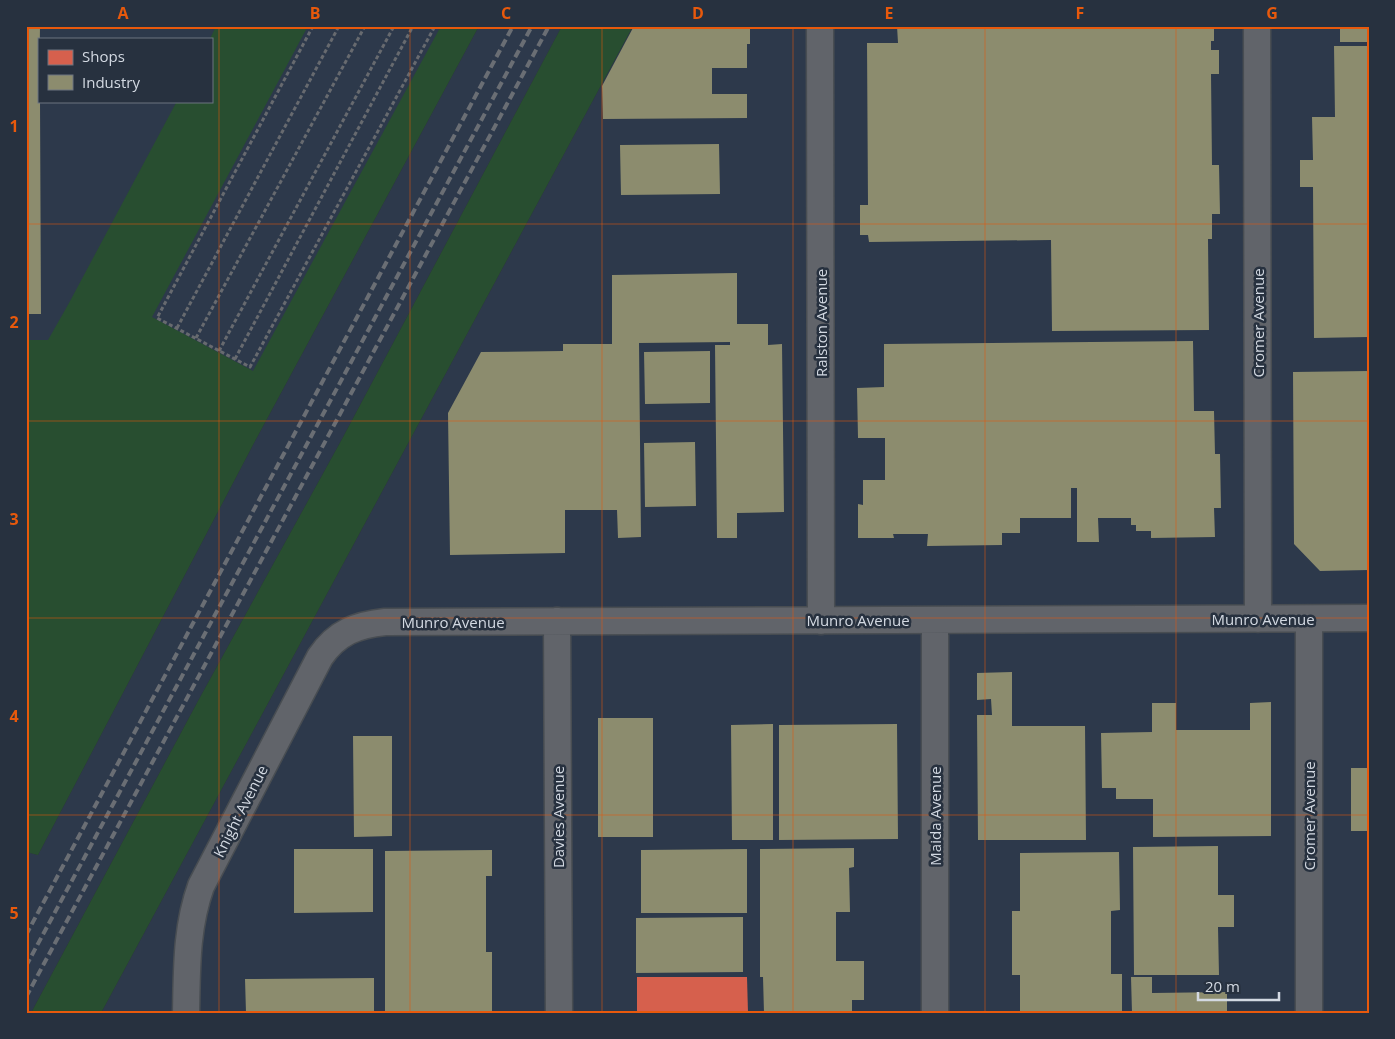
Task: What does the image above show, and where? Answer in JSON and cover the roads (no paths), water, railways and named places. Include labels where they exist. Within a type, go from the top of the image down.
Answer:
[{"type":"street","name":"Ralston Avenue","points":[[820,26],[821,621]]},
{"type":"street","name":"Cromer Avenue","points":[[1257,26],[1258,619]]},
{"type":"street","name":"Cromer Avenue","points":[[1309,618],[1309,1013]]},
{"type":"street","name":"Munro Avenue","points":[[348,631],[369,624],[386,622],[1369,618]]},
{"type":"street","name":"Maida Avenue","points":[[934,620],[935,1013]]},
{"type":"street","name":"Davies Avenue","points":[[557,622],[559,1013]]},
{"type":"street","name":"Knight Avenue","points":[[186,1013],[189,928],[201,886],[320,657],[332,641],[348,631]]},
{"type":"railway","points":[[26,935],[513,26]]},
{"type":"railway","points":[[26,966],[532,26]]},
{"type":"railway","points":[[26,997],[549,26]]}]
